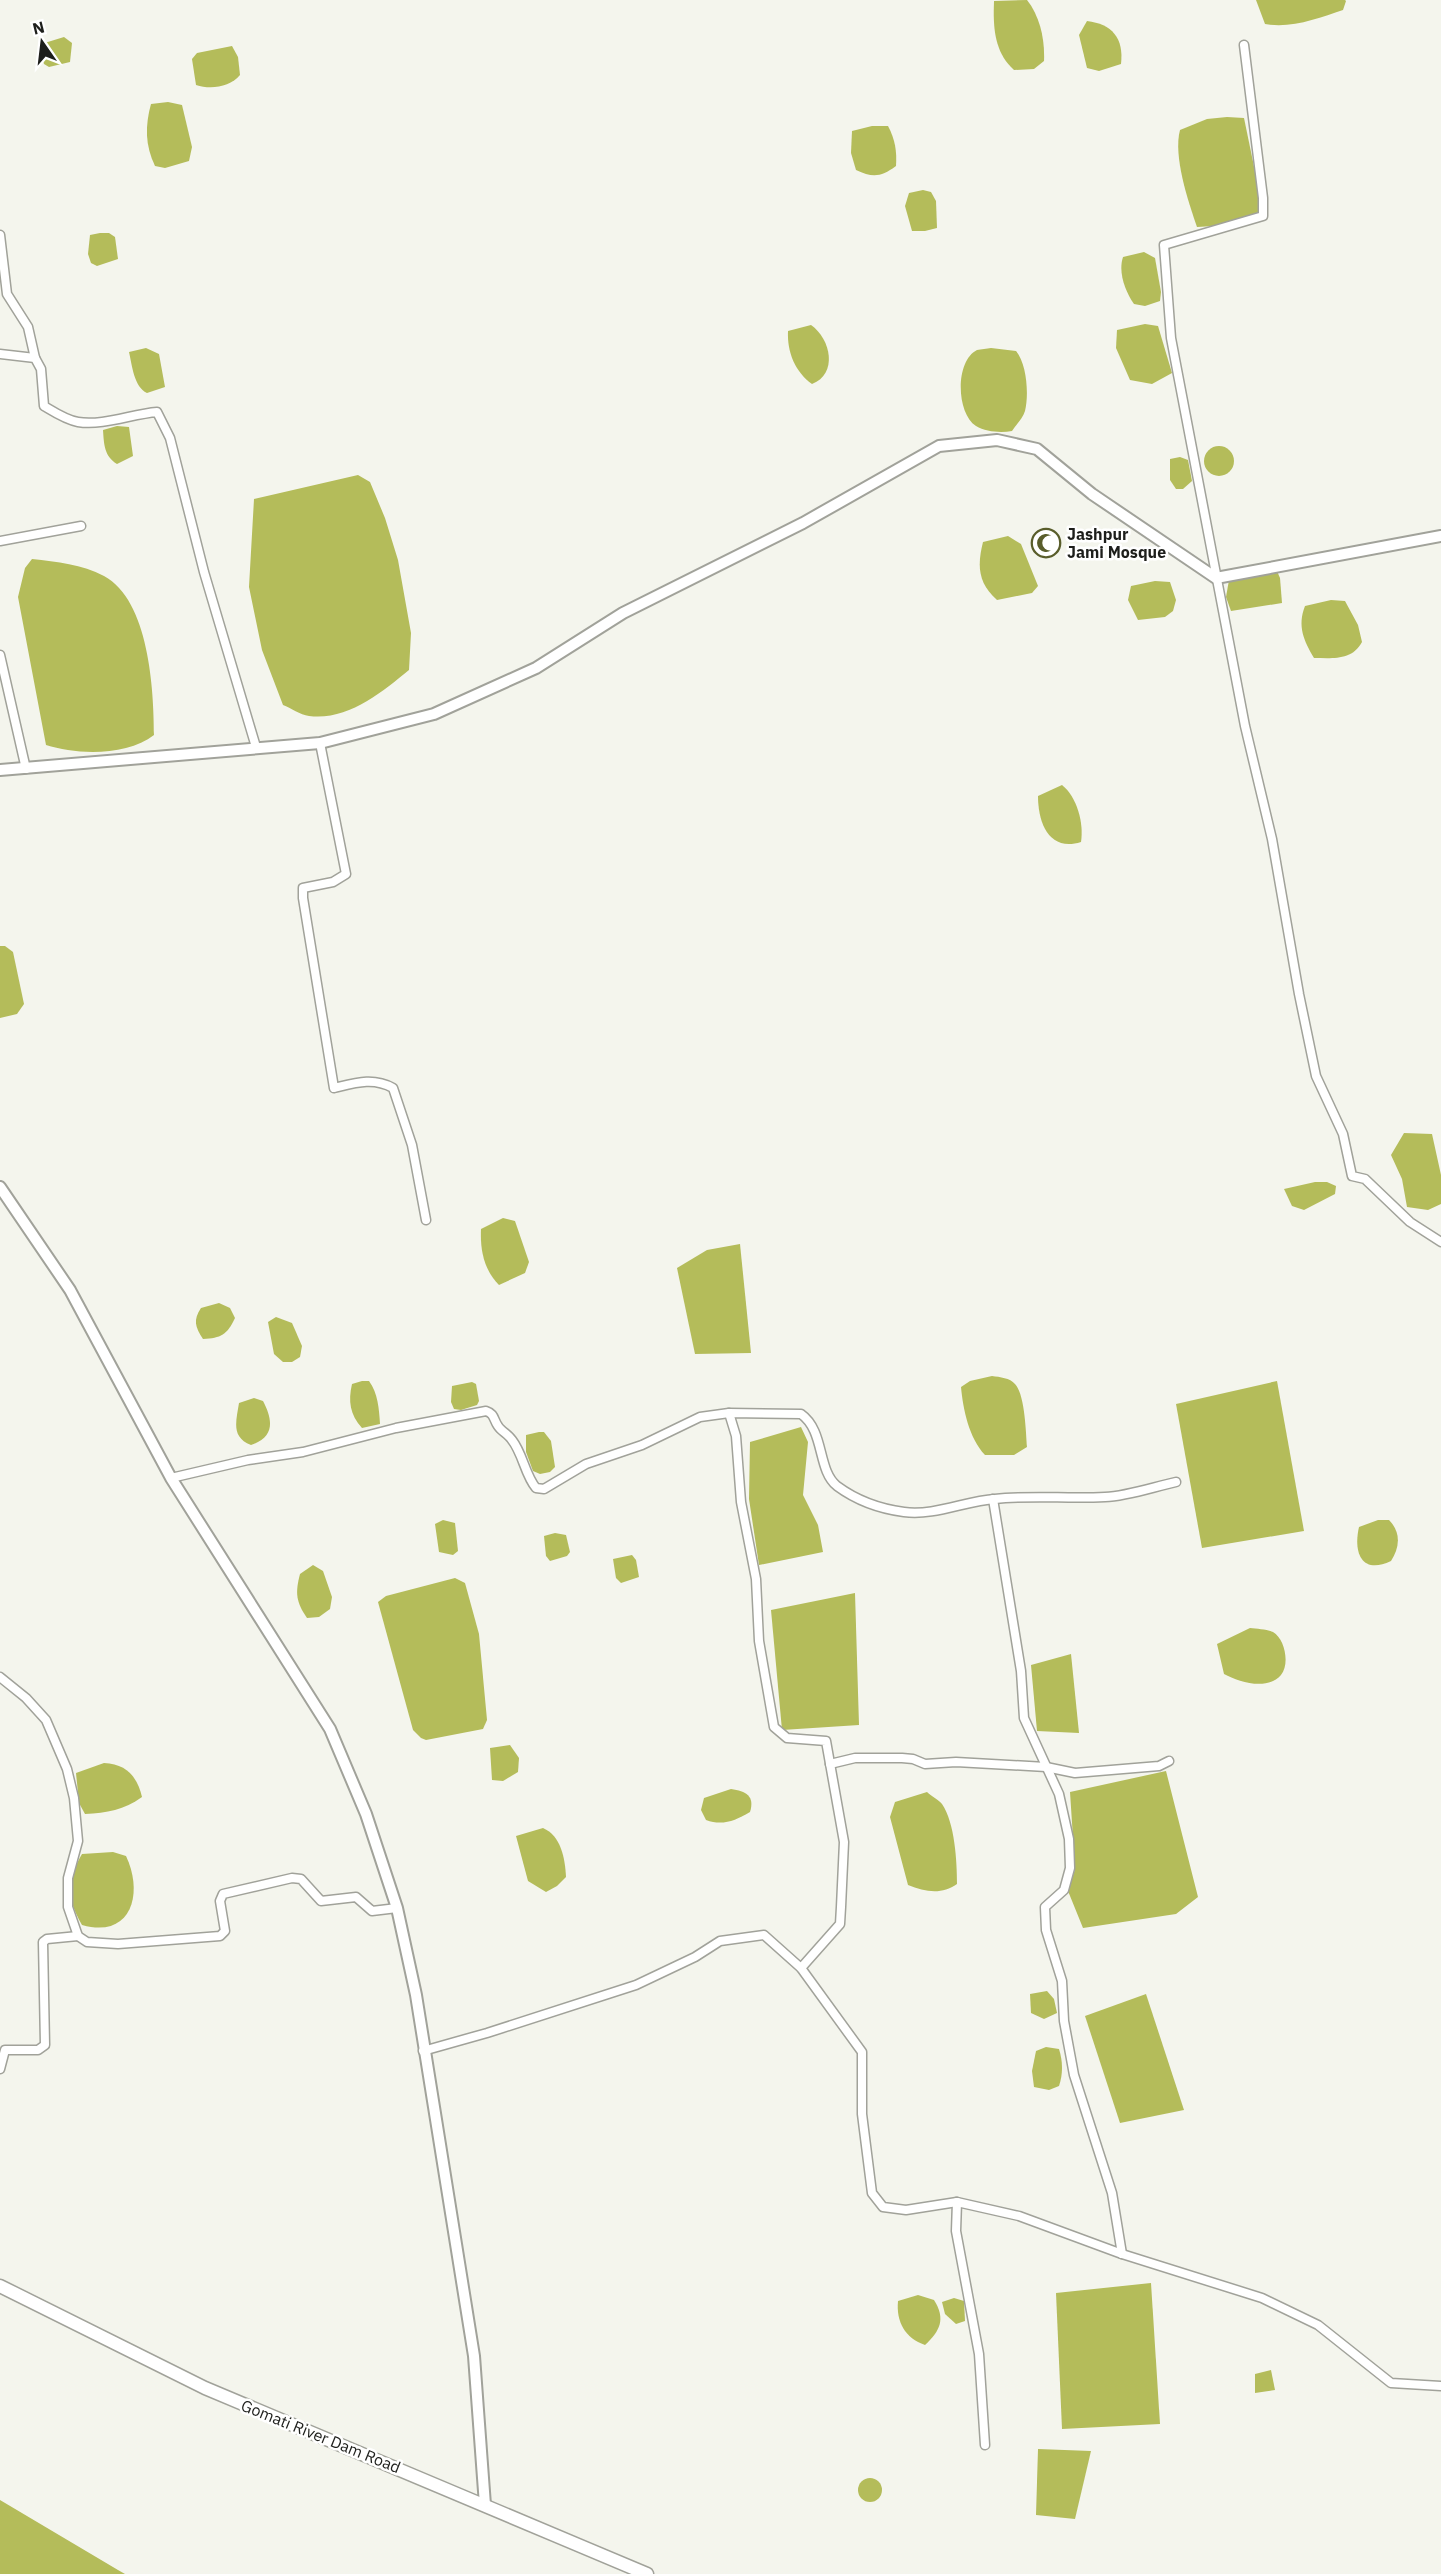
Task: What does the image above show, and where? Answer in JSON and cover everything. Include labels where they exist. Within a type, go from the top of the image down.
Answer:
[{"type":"main road","name":"Gomati River Dam Road","points":[[2,2286],[205,2388],[647,2574]]},
{"type":"street","points":[[1244,45],[1250,108],[1263,198],[1263,216],[1167,242],[1163,249],[1171,338],[1216,578],[1272,839],[1316,1076],[1343,1134],[1352,1176],[1365,1179],[1410,1222],[1441,1242]]},
{"type":"street","points":[[0,235],[8,294],[28,327],[35,358],[41,369],[44,406],[80,422],[157,412],[170,438],[204,572],[256,747]]},
{"type":"street","points":[[0,354],[35,358]]},
{"type":"street","points":[[0,770],[320,743],[434,714],[536,668],[623,613],[803,523],[939,446],[997,441],[1037,449],[1092,494],[1216,578],[1441,536]]},
{"type":"street","points":[[0,541],[81,526]]},
{"type":"street","points":[[0,656],[26,769]]},
{"type":"street","points":[[320,743],[346,874],[333,882],[303,888],[303,898],[333,1088],[366,1081],[381,1081],[393,1088],[412,1145],[426,1220]]},
{"type":"street","points":[[0,1187],[70,1290],[171,1478],[330,1729],[366,1814],[397,1908],[416,1995],[423,2051],[474,2356],[485,2505]]},
{"type":"street","points":[[171,1478],[248,1460],[303,1452],[396,1428],[486,1411],[494,1416],[498,1426],[512,1440],[528,1471],[531,1482],[536,1488],[544,1489],[586,1464],[642,1445],[700,1417],[729,1413],[801,1414],[807,1419],[817,1439],[827,1472],[835,1485],[861,1501],[905,1512],[930,1512],[993,1499],[1107,1497],[1176,1482]]},
{"type":"street","points":[[729,1413],[736,1436],[741,1502],[756,1579],[759,1641],[774,1727],[787,1738],[826,1741],[844,1842],[840,1924],[801,1968]]},
{"type":"street","points":[[993,1499],[1021,1671],[1024,1718],[1059,1794],[1069,1839],[1070,1868],[1064,1890],[1045,1907],[1046,1930],[1062,1980],[1064,2021],[1074,2075],[1112,2193],[1122,2254]]},
{"type":"street","points":[[0,1677],[26,1698],[46,1720],[67,1769],[74,1798],[78,1840],[68,1878],[68,1907],[78,1936],[87,1942],[118,1944],[220,1936],[225,1931],[220,1901],[223,1894],[297,1877],[321,1901],[356,1897],[372,1911],[397,1908]]},
{"type":"street","points":[[830,1764],[855,1758],[902,1758],[914,1759],[925,1764],[956,1762],[1046,1767],[1075,1773],[1159,1766],[1169,1761]]},
{"type":"street","points":[[423,2051],[508,2027],[636,1985],[695,1958],[720,1941],[764,1935],[801,1968],[862,2052],[862,2114],[872,2193],[883,2207],[906,2210],[957,2202],[1019,2216],[1122,2254],[1262,2298],[1318,2325],[1391,2384],[1441,2386]]},
{"type":"street","points":[[0,2069],[5,2050],[38,2050],[45,2045],[44,1942],[47,1939],[78,1936]]},
{"type":"street","points":[[957,2202],[956,2231],[979,2354],[985,2445]]},
{"type":"shaded area","points":[[1027,0],[1032,6],[1041,29],[1044,61],[1034,69],[1014,70],[1002,55],[996,38],[994,1]]},
{"type":"shaded area","points":[[1256,0],[1346,1],[1343,10],[1305,22],[1275,25],[1265,24]]},
{"type":"shaded area","points":[[1087,21],[1103,25],[1114,34],[1120,47],[1121,64],[1099,71],[1087,68],[1079,35]]},
{"type":"shaded area","points":[[64,37],[72,43],[70,62],[49,67],[44,64],[38,45]]},
{"type":"shaded area","points":[[232,46],[238,57],[240,75],[220,86],[196,85],[192,59],[197,53]]},
{"type":"shaded area","points":[[168,102],[182,105],[192,147],[189,161],[165,168],[155,166],[149,151],[147,128],[151,104]]},
{"type":"shaded area","points":[[1244,118],[1257,181],[1261,215],[1214,226],[1197,227],[1180,165],[1178,141],[1180,130],[1207,119]]},
{"type":"shaded area","points":[[872,126],[888,126],[896,150],[896,166],[877,175],[856,170],[851,153],[852,131]]},
{"type":"shaded area","points":[[923,190],[931,192],[936,201],[937,228],[912,231],[905,206],[909,193]]},
{"type":"shaded area","points":[[109,233],[115,237],[118,259],[97,266],[91,263],[88,254],[90,235]]},
{"type":"shaded area","points":[[1144,252],[1155,258],[1161,292],[1160,301],[1145,306],[1134,304],[1125,287],[1121,269],[1123,257]]},
{"type":"shaded area","points":[[1145,324],[1158,326],[1172,373],[1152,384],[1130,380],[1116,348],[1117,330]]},
{"type":"shaded area","points":[[811,325],[823,339],[829,356],[826,373],[812,384],[801,374],[793,361],[788,339],[788,331]]},
{"type":"shaded area","points":[[146,348],[159,354],[165,387],[147,393],[136,381],[129,352]]},
{"type":"shaded area","points":[[991,348],[1016,351],[1025,371],[1027,397],[1025,411],[1012,431],[984,430],[976,426],[969,419],[962,399],[962,375],[970,356],[977,350]]},
{"type":"shaded area","points":[[117,426],[129,427],[133,456],[117,464],[107,453],[103,430]]},
{"type":"shaded area","points":[[1219,446],[1229,451],[1234,461],[1229,471],[1219,476],[1209,471],[1204,461],[1209,451]]},
{"type":"shaded area","points":[[1180,457],[1188,460],[1192,481],[1183,489],[1176,489],[1170,480],[1170,459]]},
{"type":"shaded area","points":[[358,475],[370,482],[385,518],[398,560],[411,633],[409,670],[387,688],[350,710],[323,716],[306,715],[283,705],[262,650],[249,587],[254,499]]},
{"type":"shaded area","points":[[1008,536],[1021,544],[1038,586],[1032,593],[997,600],[983,581],[980,566],[981,551],[983,542]]},
{"type":"shaded area","points":[[32,559],[69,564],[96,572],[119,588],[131,605],[140,625],[146,648],[153,695],[154,735],[130,747],[102,752],[72,751],[46,745],[18,597],[25,568]]},
{"type":"shaded area","points":[[1277,571],[1280,578],[1282,603],[1231,611],[1226,597],[1229,580]]},
{"type":"shaded area","points":[[1155,581],[1170,582],[1176,600],[1173,611],[1165,617],[1138,620],[1128,600],[1131,586]]},
{"type":"shaded area","points":[[1331,600],[1345,601],[1358,625],[1362,642],[1353,653],[1341,657],[1314,658],[1303,633],[1302,620],[1305,606]]},
{"type":"shaded area","points":[[1062,785],[1072,796],[1078,811],[1081,842],[1070,844],[1053,839],[1043,825],[1040,816],[1038,796]]},
{"type":"shaded area","points":[[0,946],[5,946],[13,952],[24,1004],[17,1014],[0,1018]]},
{"type":"shaded area","points":[[1404,1133],[1432,1134],[1441,1175],[1441,1204],[1428,1210],[1407,1207],[1402,1179],[1391,1155]]},
{"type":"shaded area","points":[[1315,1182],[1327,1182],[1336,1186],[1335,1194],[1304,1210],[1292,1206],[1284,1189]]},
{"type":"shaded area","points":[[503,1218],[515,1221],[529,1262],[525,1273],[499,1285],[484,1259],[481,1229]]},
{"type":"shaded area","points":[[740,1244],[751,1353],[695,1354],[677,1268],[707,1250]]},
{"type":"shaded area","points":[[219,1303],[230,1308],[235,1318],[223,1334],[203,1339],[196,1324],[198,1312],[201,1308]]},
{"type":"shaded area","points":[[276,1317],[292,1323],[302,1346],[300,1357],[292,1362],[283,1362],[274,1354],[268,1322]]},
{"type":"shaded area","points":[[992,1376],[1013,1382],[1021,1396],[1027,1447],[1014,1455],[985,1455],[979,1448],[968,1423],[961,1387],[970,1381]]},
{"type":"shaded area","points":[[369,1381],[374,1391],[380,1424],[362,1428],[351,1408],[350,1396],[352,1384]]},
{"type":"shaded area","points":[[1277,1381],[1304,1531],[1202,1548],[1176,1404]]},
{"type":"shaded area","points":[[472,1382],[476,1384],[479,1401],[477,1405],[461,1410],[454,1409],[451,1402],[452,1386]]},
{"type":"shaded area","points":[[254,1398],[263,1401],[269,1415],[270,1427],[268,1433],[259,1442],[251,1445],[240,1438],[236,1423],[239,1403]]},
{"type":"shaded area","points":[[801,1427],[808,1442],[803,1495],[818,1525],[823,1552],[759,1565],[749,1499],[750,1442]]},
{"type":"shaded area","points":[[544,1432],[551,1441],[555,1467],[550,1472],[540,1474],[533,1471],[526,1452],[526,1435]]},
{"type":"shaded area","points":[[443,1520],[455,1523],[458,1551],[453,1555],[439,1552],[435,1524]]},
{"type":"shaded area","points":[[1378,1520],[1389,1520],[1396,1530],[1398,1540],[1391,1561],[1373,1565],[1362,1559],[1357,1545],[1357,1536],[1359,1527]]},
{"type":"shaded area","points":[[555,1533],[566,1535],[570,1552],[567,1556],[550,1561],[546,1556],[544,1536]]},
{"type":"shaded area","points":[[632,1555],[636,1560],[639,1577],[621,1583],[616,1578],[613,1559]]},
{"type":"shaded area","points":[[313,1565],[323,1571],[332,1597],[330,1609],[319,1617],[307,1618],[299,1602],[297,1587],[300,1574]]},
{"type":"shaded area","points":[[455,1578],[465,1583],[479,1634],[487,1720],[483,1729],[426,1740],[413,1730],[378,1602],[386,1596]]},
{"type":"shaded area","points":[[855,1593],[859,1725],[782,1730],[771,1610]]},
{"type":"shaded area","points":[[1250,1628],[1273,1632],[1281,1640],[1285,1652],[1284,1670],[1275,1680],[1268,1683],[1253,1684],[1224,1674],[1217,1644]]},
{"type":"shaded area","points":[[1071,1654],[1079,1733],[1037,1731],[1031,1665]]},
{"type":"shaded area","points":[[510,1745],[519,1758],[518,1772],[503,1781],[492,1780],[490,1748]]},
{"type":"shaded area","points":[[104,1763],[119,1766],[129,1772],[134,1777],[142,1797],[115,1810],[85,1814],[79,1803],[76,1773]]},
{"type":"shaded area","points":[[1166,1771],[1198,1897],[1176,1914],[1083,1928],[1068,1891],[1075,1869],[1070,1792]]},
{"type":"shaded area","points":[[731,1789],[748,1795],[751,1802],[750,1812],[728,1822],[718,1823],[706,1820],[701,1810],[704,1798]]},
{"type":"shaded area","points":[[927,1792],[941,1802],[950,1821],[954,1843],[957,1884],[939,1891],[927,1891],[908,1885],[890,1817],[895,1802]]},
{"type":"shaded area","points":[[543,1828],[554,1836],[561,1848],[566,1877],[546,1892],[528,1881],[516,1836]]},
{"type":"shaded area","points":[[113,1852],[126,1856],[131,1870],[134,1885],[129,1910],[122,1919],[112,1925],[99,1928],[82,1925],[71,1898],[73,1873],[82,1854]]},
{"type":"shaded area","points":[[1047,1991],[1054,1999],[1057,2013],[1044,2019],[1031,2013],[1030,1994]]},
{"type":"shaded area","points":[[1146,1994],[1184,2110],[1120,2123],[1085,2016]]},
{"type":"shaded area","points":[[1046,2047],[1059,2049],[1062,2063],[1059,2086],[1049,2090],[1034,2087],[1032,2071],[1036,2051]]},
{"type":"shaded area","points":[[1151,2283],[1160,2424],[1062,2429],[1056,2293]]},
{"type":"shaded area","points":[[918,2295],[934,2300],[940,2313],[938,2330],[925,2345],[907,2334],[900,2322],[898,2309],[898,2301]]},
{"type":"shaded area","points":[[954,2298],[964,2301],[965,2321],[956,2324],[945,2314],[942,2302]]},
{"type":"shaded area","points":[[1271,2370],[1275,2390],[1255,2393],[1255,2374]]},
{"type":"shaded area","points":[[1038,2449],[1091,2451],[1075,2519],[1036,2515]]},
{"type":"shaded area","points":[[870,2478],[875,2479],[881,2485],[881,2495],[875,2501],[870,2502],[865,2501],[859,2495],[858,2490],[859,2485],[865,2479]]},
{"type":"shaded area","points":[[0,2500],[118,2570],[125,2574],[0,2574]]},
{"type":"place","name":"Jashpur Jami Mosque","points":[[1046,543]]}]
